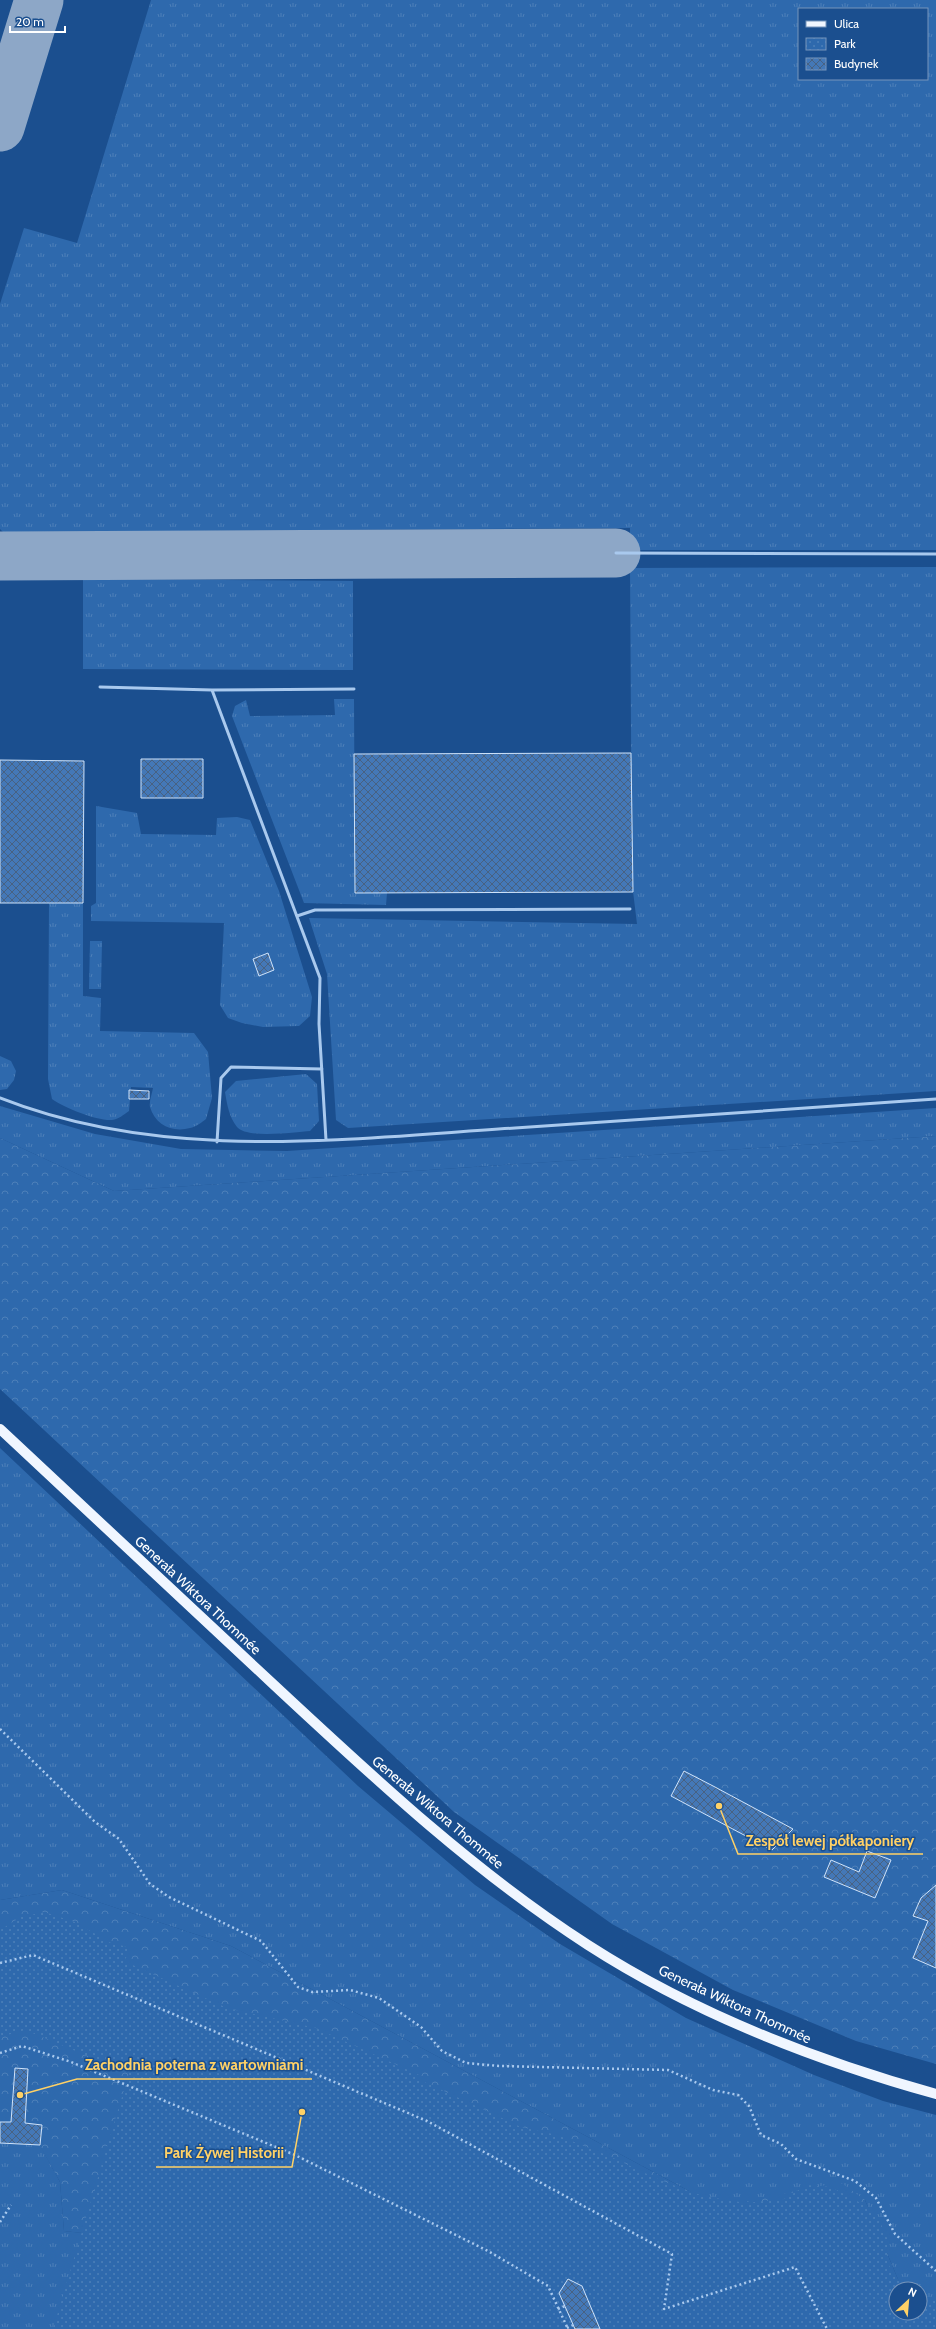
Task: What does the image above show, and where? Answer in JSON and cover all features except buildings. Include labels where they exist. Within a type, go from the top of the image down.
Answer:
[{"type":"main road","name":"Generała Wiktora Thommée","points":[[0,1429],[316,1724],[434,1830],[514,1894],[558,1926],[616,1962],[677,1995],[762,2036],[815,2057],[870,2076],[936,2094]]},
{"type":"lane","points":[[616,552],[936,554]]},
{"type":"lane","points":[[100,687],[212,690],[354,689]]},
{"type":"lane","points":[[212,690],[320,978],[319,1024],[326,1140]]},
{"type":"lane","points":[[297,916],[314,910],[630,909]]},
{"type":"lane","points":[[217,1142],[221,1078],[231,1067],[322,1069]]},
{"type":"lane","points":[[0,1098],[22,1107],[87,1124],[142,1134],[217,1142],[326,1140],[936,1099]]},
{"type":"path","points":[[0,1729],[96,1822],[119,1839],[150,1884],[169,1896],[261,1941],[298,1987],[312,1992],[350,1990],[379,1998],[421,2027],[442,2051],[466,2063],[499,2066],[668,2070],[713,2090],[738,2095],[748,2106],[761,2135],[781,2144],[796,2159],[855,2181],[876,2198],[894,2234],[936,2271]]},
{"type":"path","points":[[0,1963],[33,1955],[427,2122],[672,2254],[664,2309],[795,2267],[827,2329]]},
{"type":"path","points":[[0,2053],[22,2046],[71,2062],[295,2155],[488,2250],[548,2286],[567,2328],[573,2325]]},
{"type":"path","points":[[0,2222],[11,2205]]},
{"type":"path","points":[[558,2309],[565,2306]]},
{"type":"green space","points":[[151,0],[936,0],[936,550],[630,550],[630,528],[9,532],[9,539],[3,539],[3,532],[0,529],[0,304],[24,228],[77,243]]},
{"type":"green space","points":[[936,567],[936,1091],[348,1128],[336,1120],[327,974],[309,918],[637,924],[632,883],[630,568]]},
{"type":"green space","points":[[83,579],[353,581],[353,670],[83,669]]},
{"type":"green space","points":[[334,699],[354,699],[355,893],[387,893],[386,905],[304,903],[232,716],[235,706],[246,700],[250,716],[335,715]]},
{"type":"green space","points":[[96,806],[137,813],[141,834],[216,835],[217,818],[237,817],[250,820],[279,891],[312,997],[310,1016],[299,1026],[263,1027],[242,1023],[228,1018],[220,1005],[224,923],[91,921],[91,906],[96,903]]},
{"type":"green space","points":[[49,903],[83,903],[83,996],[101,998],[100,1031],[194,1033],[208,1052],[212,1098],[206,1119],[197,1126],[177,1129],[160,1123],[152,1113],[150,1107],[153,1088],[131,1087],[129,1111],[119,1118],[112,1120],[106,1120],[81,1113],[52,1099],[48,1079]]},
{"type":"green space","points":[[90,941],[102,941],[101,989],[89,989]]},
{"type":"green space","points":[[0,1056],[11,1061],[16,1071],[14,1080],[7,1089],[0,1090]]},
{"type":"green space","points":[[306,1074],[317,1084],[319,1121],[310,1131],[272,1134],[251,1133],[242,1131],[234,1123],[230,1115],[225,1092],[236,1081]]},
{"type":"green space","points":[[0,1106],[95,1134],[181,1149],[287,1151],[936,1108],[936,1136],[114,1191],[0,1138]]},
{"type":"green space","points":[[936,1136],[936,2064],[856,2041],[733,1990],[612,1924],[454,1812],[0,1389],[0,1138],[114,1191]]},
{"type":"green space","points":[[0,1448],[358,1786],[475,1885],[560,1944],[686,2018],[814,2075],[883,2101],[936,2115],[936,2307],[928,2304],[928,2281],[899,2281],[865,2200],[719,2207],[231,1946],[62,1890],[0,1900]]},
{"type":"green space","points":[[62,1890],[231,1946],[719,2207],[840,2182],[865,2200],[899,2281],[888,2281],[888,2321],[928,2321],[936,2329],[64,2231],[60,2182],[40,2146],[0,2143],[0,1900]]},
{"type":"green space","points":[[44,1912],[75,1922],[111,1943],[132,1948],[124,1961],[227,2008],[316,2028],[419,2075],[418,2079],[521,2127],[557,2135],[609,2156],[660,2180],[703,2196],[746,2203],[784,2199],[807,2185],[831,2187],[870,2208],[877,2215],[887,2238],[887,2262],[899,2281],[888,2281],[888,2321],[928,2321],[928,2301],[932,2303],[934,2298],[936,2299],[936,2329],[53,2329],[129,2073],[25,2030],[0,2037],[0,1930],[21,1917]]},
{"type":"green space","points":[[0,2143],[40,2145],[60,2182],[64,2231],[138,2239],[184,2329],[0,2329]]},
{"type":"taxiway","points":[[0,127],[39,0]]},
{"type":"taxiway","points":[[0,556],[616,553]]},
{"type":"place","name":"Zespół lewej półkaponiery","points":[[719,1806]]},
{"type":"place","name":"Zachodnia poterna z wartowniami","points":[[20,2095]]},
{"type":"place","name":"Park Żywej Historii","points":[[302,2112]]}]
